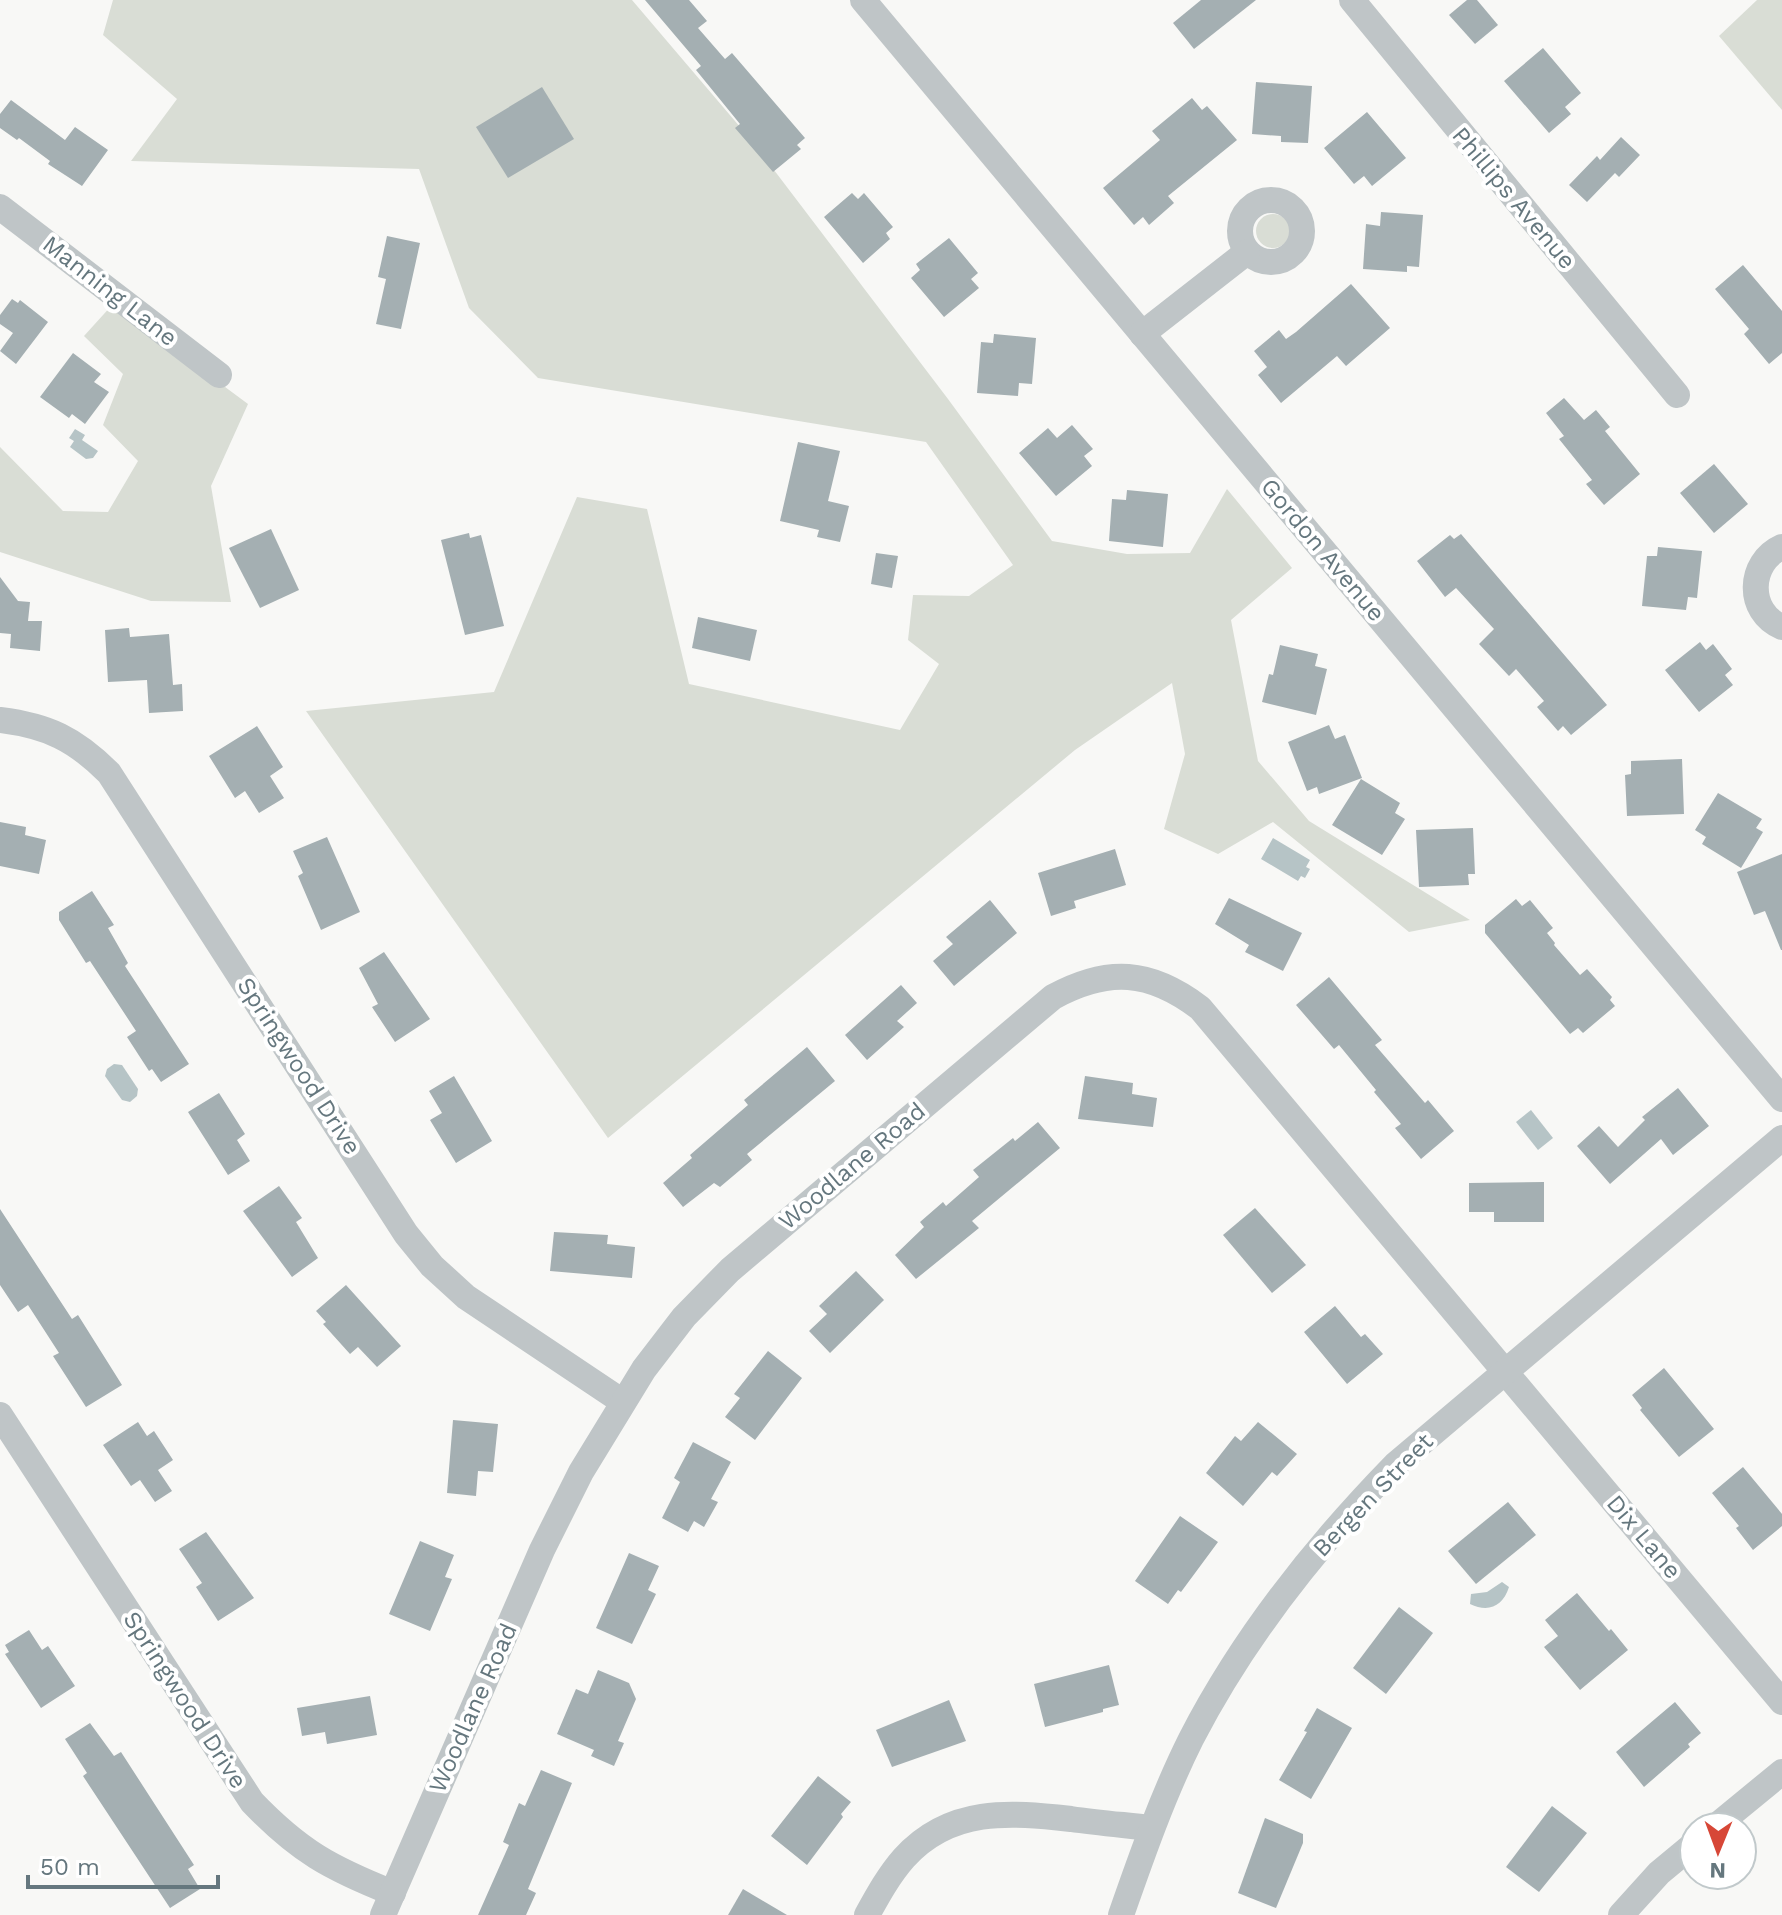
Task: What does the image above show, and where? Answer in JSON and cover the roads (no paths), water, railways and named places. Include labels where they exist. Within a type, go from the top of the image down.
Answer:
[{"type":"street","name":"Gordon Avenue","points":[[863,0],[1782,1099]]},
{"type":"street","name":"Phillips Avenue","points":[[1352,0],[1677,395]]},
{"type":"street","name":"Manning Lane","points":[[0,207],[219,375]]},
{"type":"street","points":[[1142,334],[1247,252]]},
{"type":"street","points":[[1782,547],[1766,558],[1758,571],[1755,585],[1757,601],[1764,614],[1782,627]]},
{"type":"street","name":"Springwood Drive","points":[[0,720],[31,724],[59,734],[87,751],[109,773],[406,1234],[432,1266],[466,1297],[623,1402]]},
{"type":"street","name":"Woodlane Road","points":[[388,1904],[542,1550],[581,1472],[623,1402],[684,1317],[730,1270],[1053,997],[1078,983],[1103,977],[1129,976],[1155,981],[1179,992],[1200,1008],[1506,1371]]},
{"type":"street","name":"Bergen Street","points":[[1121,1915],[1151,1828],[1191,1739],[1236,1660],[1287,1586],[1345,1516],[1395,1465],[1782,1138]]},
{"type":"street","name":"Dix Lane","points":[[1506,1371],[1782,1702]]},
{"type":"street","name":"Springwood Drive","points":[[0,1415],[252,1802],[279,1830],[314,1857],[388,1904]]},
{"type":"street","points":[[1734,1811],[1782,1772]]},
{"type":"street","points":[[867,1915],[887,1879],[906,1855],[932,1835],[962,1820],[987,1814],[1013,1813],[1151,1828]]},
{"type":"street","points":[[1621,1915],[1659,1873],[1678,1857]]}]
